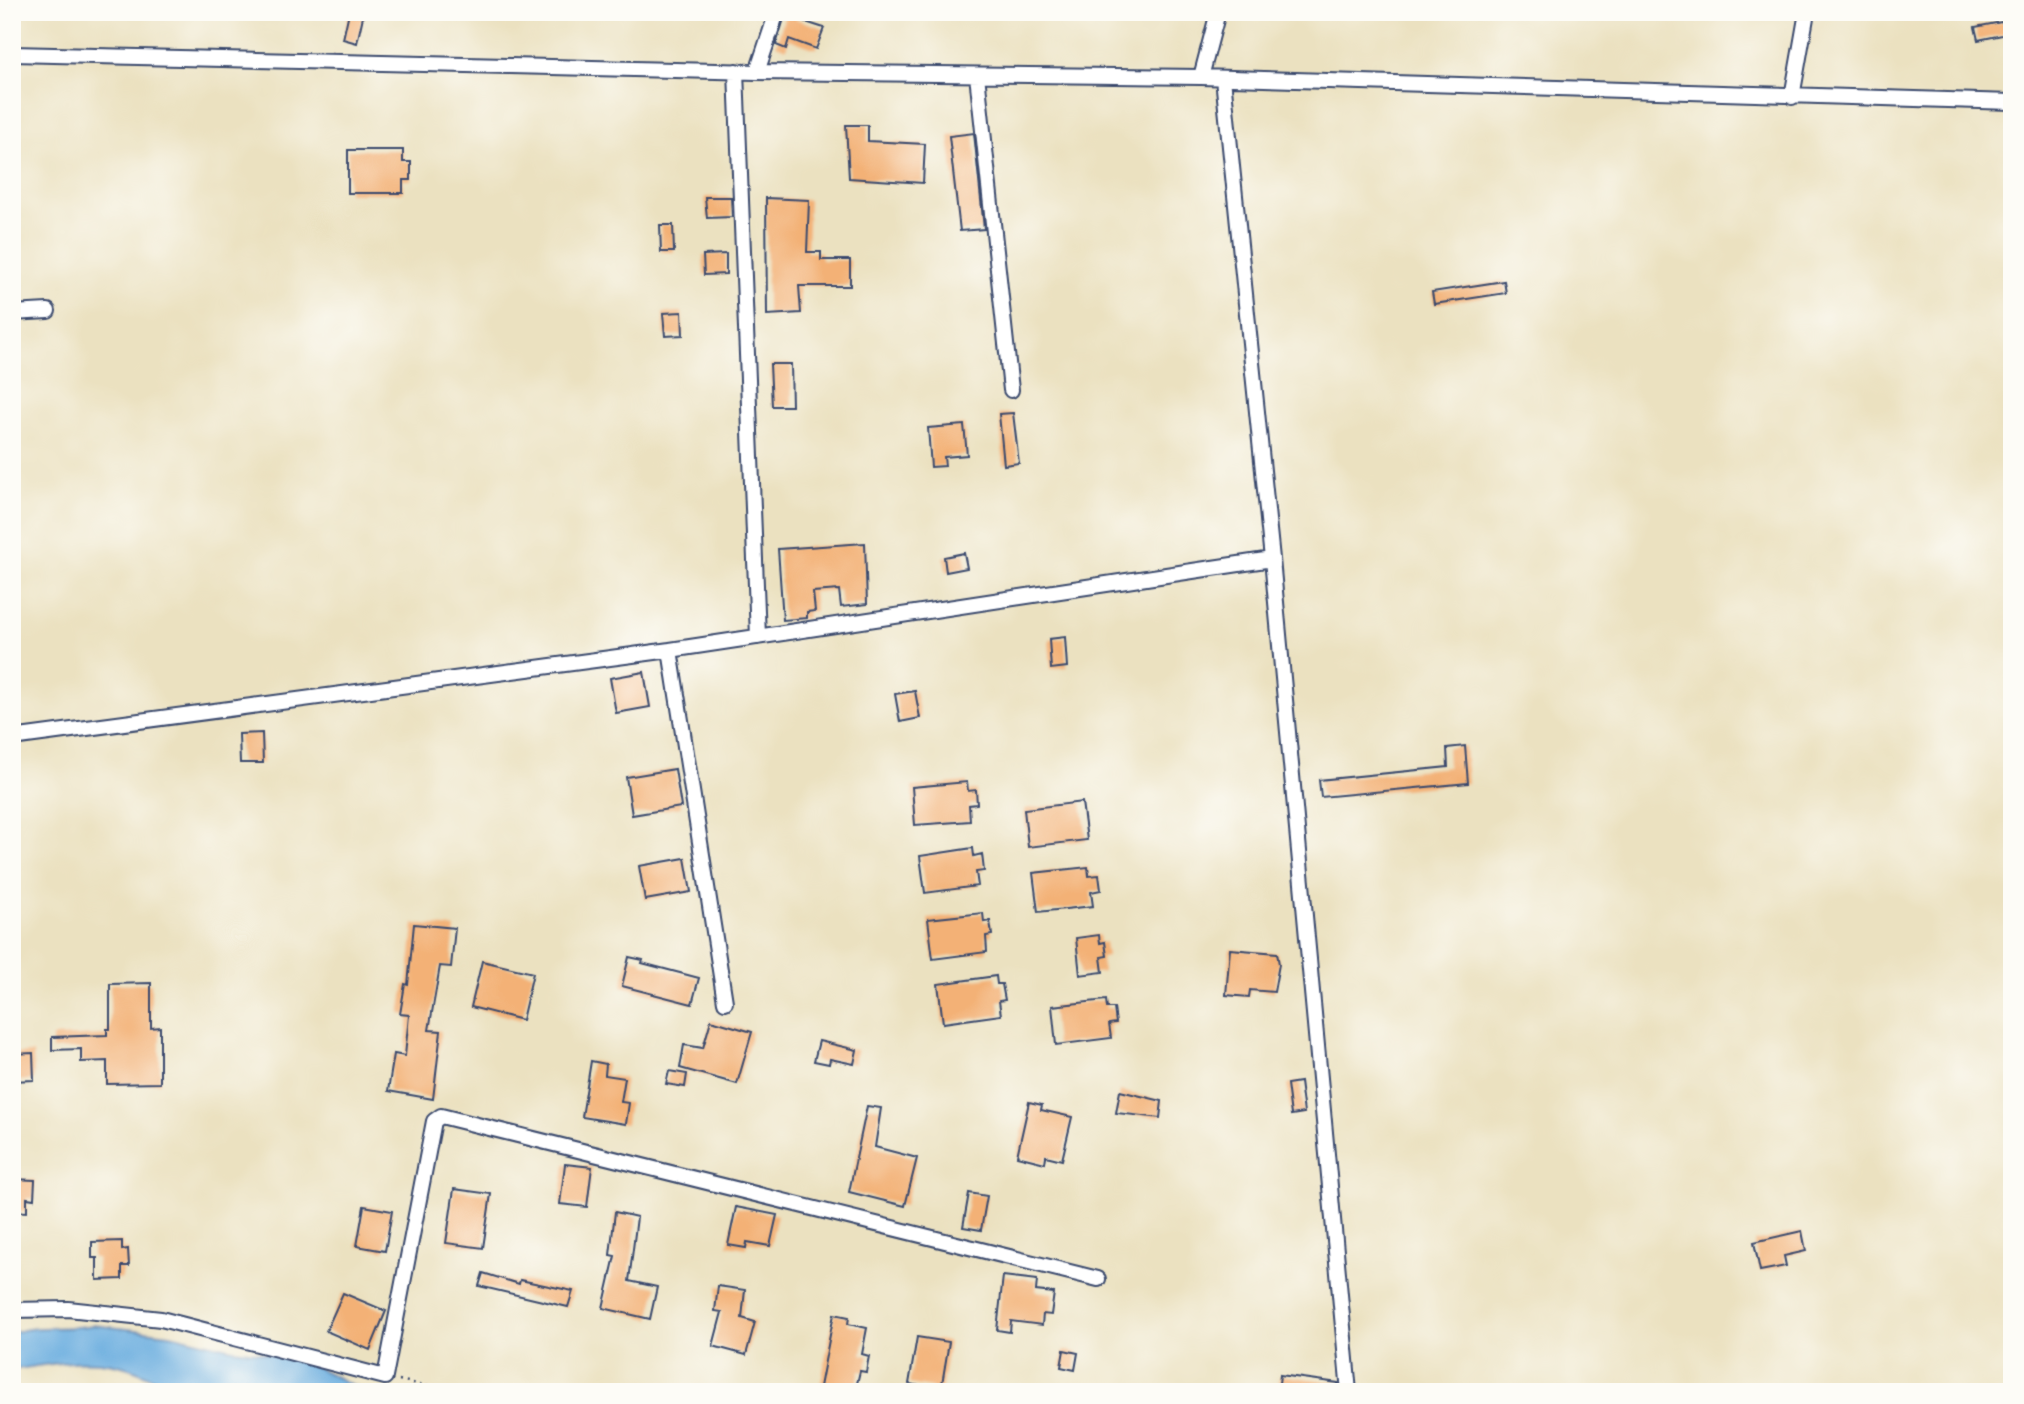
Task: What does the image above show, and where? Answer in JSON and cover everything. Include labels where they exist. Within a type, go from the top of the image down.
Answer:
[{"type":"street","points":[[757,72],[777,12]]},
{"type":"street","points":[[1201,77],[1218,12]]},
{"type":"street","points":[[1791,97],[1807,12]]},
{"type":"street","points":[[12,54],[736,72],[1201,77],[2012,102]]},
{"type":"street","points":[[736,72],[758,637]]},
{"type":"street","points":[[977,75],[1011,390]]},
{"type":"street","points":[[1223,78],[1272,559],[1349,1392]]},
{"type":"street","points":[[12,313],[48,311]]},
{"type":"street","points":[[12,738],[670,650],[1272,559]]},
{"type":"street","points":[[670,650],[724,1002]]},
{"type":"street","points":[[12,1310],[68,1309],[161,1319],[385,1377],[434,1121],[441,1116],[1098,1279]]},
{"type":"path","points":[[385,1377],[455,1392]]},
{"type":"water","points":[[93,1325],[170,1334],[233,1349],[296,1357],[366,1392],[274,1392],[240,1382],[177,1392],[135,1370],[98,1362],[58,1363],[12,1370],[12,1333]]},
{"type":"building","points":[[349,12],[364,12],[357,43],[343,39]]},
{"type":"building","points":[[786,12],[799,12],[796,19],[824,28],[816,49],[789,39],[786,49],[776,45]]},
{"type":"building","points":[[2012,20],[2012,33],[1978,40],[1975,27]]},
{"type":"building","points":[[846,125],[868,125],[868,141],[925,144],[923,183],[849,178]]},
{"type":"building","points":[[974,133],[984,229],[960,231],[949,136]]},
{"type":"building","points":[[348,150],[403,150],[403,162],[411,162],[411,180],[403,180],[403,193],[348,193]]},
{"type":"building","points":[[705,197],[731,197],[732,217],[707,218]]},
{"type":"building","points":[[766,198],[809,200],[807,252],[821,252],[821,260],[850,260],[850,286],[799,286],[801,313],[767,315]]},
{"type":"building","points":[[660,225],[673,225],[674,252],[661,252]]},
{"type":"building","points":[[726,254],[726,274],[704,275],[703,255]]},
{"type":"building","points":[[1504,281],[1506,293],[1434,304],[1432,292]]},
{"type":"building","points":[[682,312],[683,335],[665,336],[663,313]]},
{"type":"building","points":[[770,364],[791,364],[792,406],[772,406]]},
{"type":"building","points":[[1013,413],[1019,463],[1004,465],[999,414]]},
{"type":"building","points":[[964,425],[967,455],[944,457],[945,466],[931,467],[928,428]]},
{"type":"building","points":[[865,543],[867,604],[841,607],[839,590],[813,592],[815,611],[807,612],[807,618],[783,620],[778,549]]},
{"type":"building","points":[[964,553],[967,568],[946,572],[944,557]]},
{"type":"building","points":[[1065,637],[1067,667],[1051,669],[1049,639]]},
{"type":"building","points":[[644,672],[650,707],[616,713],[610,678]]},
{"type":"building","points":[[915,691],[920,718],[900,722],[895,694]]},
{"type":"building","points":[[262,733],[263,763],[240,763],[239,734]]},
{"type":"building","points":[[1465,746],[1468,783],[1321,797],[1319,780],[1448,767],[1447,748]]},
{"type":"building","points":[[675,769],[681,807],[632,815],[626,777]]},
{"type":"building","points":[[967,782],[968,791],[976,790],[977,804],[969,805],[970,821],[915,825],[912,787]]},
{"type":"building","points":[[1082,802],[1087,840],[1028,847],[1024,809]]},
{"type":"building","points":[[973,848],[974,856],[982,854],[984,871],[976,872],[978,886],[925,893],[920,856]]},
{"type":"building","points":[[685,858],[691,892],[645,900],[639,866]]},
{"type":"building","points":[[1088,867],[1089,876],[1099,875],[1101,890],[1091,892],[1093,906],[1038,912],[1033,873]]},
{"type":"building","points":[[983,913],[984,922],[990,921],[992,935],[986,936],[987,952],[933,959],[928,919]]},
{"type":"building","points":[[414,924],[455,928],[451,967],[440,966],[429,1030],[441,1031],[433,1099],[388,1091],[394,1054],[405,1056],[409,1015],[400,1014],[405,984],[408,985]]},
{"type":"building","points":[[1099,935],[1100,943],[1105,942],[1107,956],[1101,957],[1103,972],[1080,975],[1076,938]]},
{"type":"building","points":[[1230,949],[1277,953],[1279,964],[1274,992],[1250,990],[1249,997],[1226,995]]},
{"type":"building","points":[[629,957],[699,978],[692,1004],[622,986]]},
{"type":"building","points":[[482,961],[533,973],[522,1020],[471,1007]]},
{"type":"building","points":[[996,976],[997,984],[1002,984],[1005,1000],[999,1001],[1001,1015],[943,1023],[938,984]]},
{"type":"building","points":[[151,983],[151,1028],[160,1027],[160,1083],[107,1084],[107,1061],[81,1062],[81,1049],[52,1050],[52,1037],[107,1035],[107,1029],[110,1029],[110,984]]},
{"type":"building","points":[[1106,1000],[1107,1008],[1114,1008],[1116,1023],[1109,1024],[1111,1038],[1056,1045],[1052,1006]]},
{"type":"building","points":[[711,1020],[752,1032],[737,1084],[680,1068],[684,1045],[703,1048]]},
{"type":"building","points":[[819,1041],[857,1050],[854,1064],[830,1059],[829,1064],[814,1061]]},
{"type":"building","points":[[33,1053],[34,1080],[12,1081],[12,1054]]},
{"type":"building","points":[[591,1061],[606,1064],[605,1075],[625,1078],[621,1102],[629,1103],[626,1124],[582,1117]]},
{"type":"building","points":[[669,1071],[687,1074],[685,1087],[666,1084]]},
{"type":"building","points":[[1300,1082],[1304,1113],[1291,1115],[1287,1084]]},
{"type":"building","points":[[1120,1091],[1162,1101],[1160,1118],[1116,1113]]},
{"type":"building","points":[[1029,1102],[1042,1105],[1041,1110],[1072,1117],[1062,1160],[1046,1156],[1045,1163],[1017,1156]]},
{"type":"building","points":[[867,1106],[881,1108],[875,1147],[917,1158],[905,1206],[849,1192]]},
{"type":"building","points":[[565,1164],[592,1167],[587,1207],[560,1204]]},
{"type":"building","points":[[12,1179],[35,1180],[34,1199],[27,1198],[27,1212],[12,1211]]},
{"type":"building","points":[[454,1189],[491,1194],[483,1248],[446,1243]]},
{"type":"building","points":[[969,1193],[987,1196],[981,1230],[963,1227]]},
{"type":"building","points":[[364,1206],[392,1211],[385,1251],[357,1246]]},
{"type":"building","points":[[736,1207],[777,1215],[770,1246],[747,1242],[746,1248],[728,1245]]},
{"type":"building","points":[[615,1212],[637,1217],[629,1281],[657,1287],[650,1319],[603,1308],[615,1256],[610,1255]]},
{"type":"building","points":[[1802,1231],[1806,1251],[1784,1256],[1786,1266],[1760,1271],[1754,1242]]},
{"type":"building","points":[[122,1241],[122,1250],[128,1249],[129,1266],[122,1266],[122,1279],[97,1280],[97,1258],[92,1258],[92,1242]]},
{"type":"building","points":[[483,1273],[519,1284],[520,1280],[573,1291],[568,1307],[479,1286]]},
{"type":"building","points":[[1003,1276],[1037,1280],[1036,1291],[1054,1293],[1051,1315],[1043,1314],[1042,1325],[1011,1321],[1010,1332],[997,1330]]},
{"type":"building","points":[[718,1286],[745,1290],[742,1318],[755,1322],[746,1355],[713,1346],[722,1312],[715,1311]]},
{"type":"building","points":[[343,1293],[386,1311],[370,1350],[326,1331]]},
{"type":"building","points":[[834,1314],[849,1317],[848,1324],[867,1328],[862,1354],[869,1356],[866,1372],[860,1371],[855,1392],[819,1392]]},
{"type":"building","points":[[917,1337],[949,1342],[941,1390],[909,1384]]},
{"type":"building","points":[[1064,1350],[1078,1353],[1075,1370],[1061,1367]]},
{"type":"building","points":[[1280,1375],[1338,1383],[1339,1392],[1278,1392]]}]
